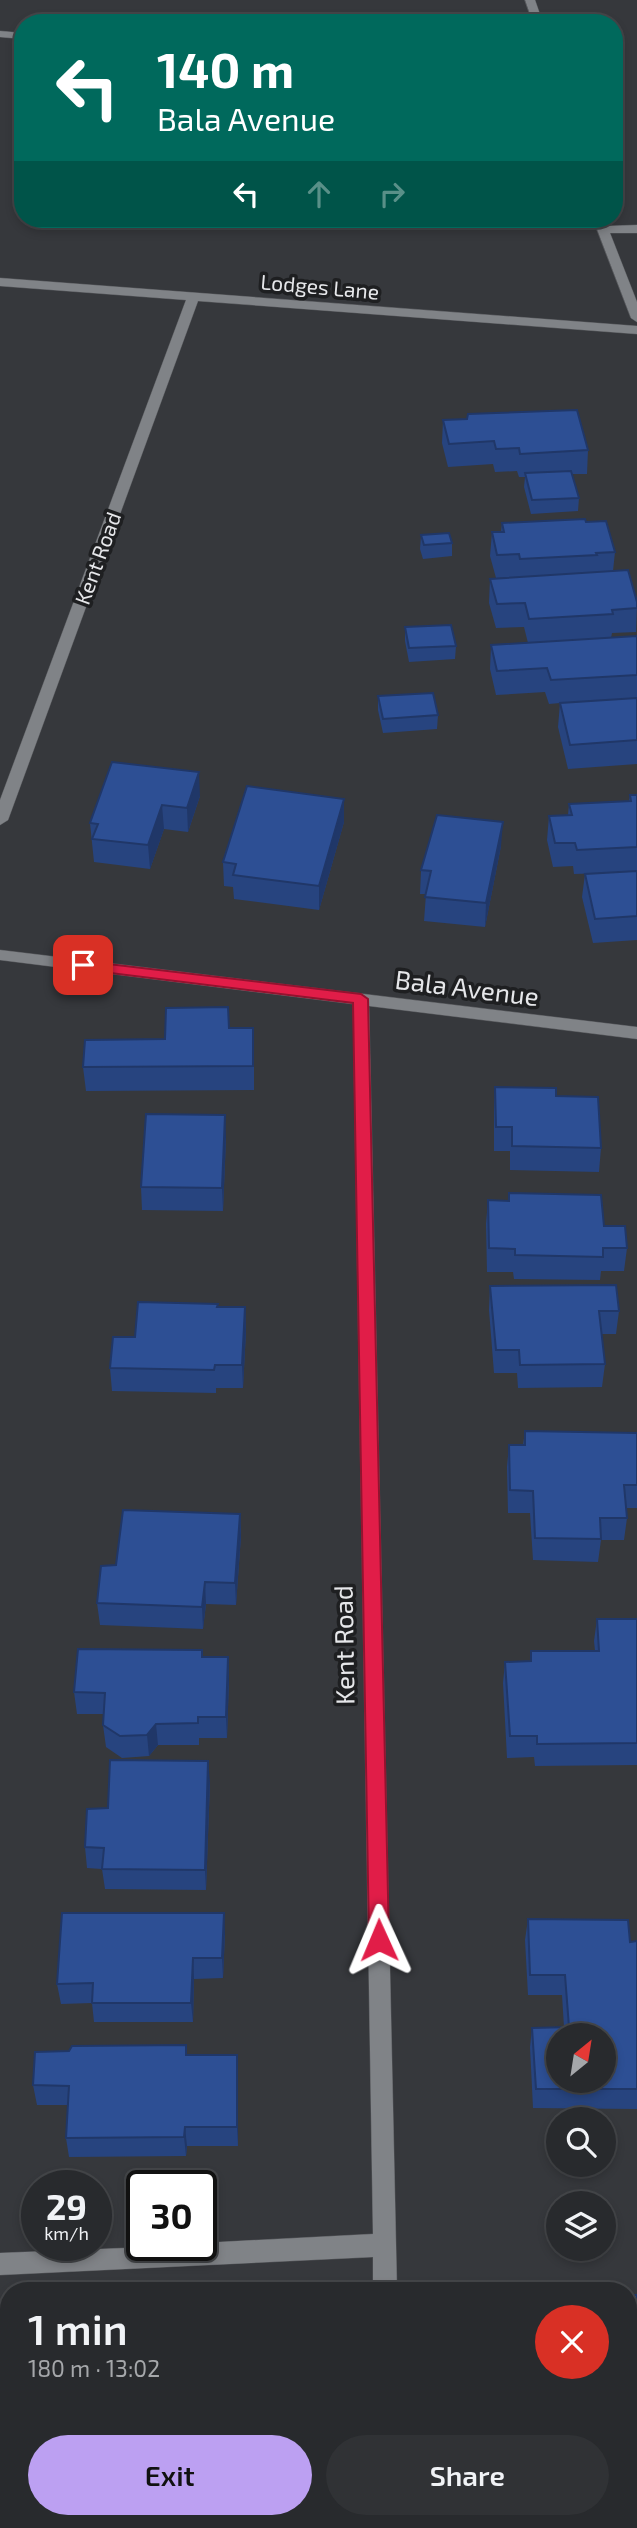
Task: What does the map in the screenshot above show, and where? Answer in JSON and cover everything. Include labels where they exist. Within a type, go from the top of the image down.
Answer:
[{"type":"street","points":[[602,228],[637,318]]},
{"type":"street","name":"Lodges Lane","points":[[0,282],[637,330]]},
{"type":"street","name":"Kent Road","points":[[0,821],[194,295]]},
{"type":"street","name":"Bala Avenue","points":[[0,955],[637,1033]]},
{"type":"street","name":"Kent Road","points":[[361,999],[385,2282]]},
{"type":"street","points":[[0,2264],[385,2245]]},
{"type":"building","points":[[577,410],[588,450],[520,454],[519,448],[496,449],[494,441],[449,444],[443,420],[467,419],[468,414]]},
{"type":"building","points":[[571,471],[579,498],[532,500],[525,473]]},
{"type":"building","points":[[585,519],[586,522],[606,521],[615,552],[520,559],[519,554],[497,555],[492,532],[504,532],[502,523]]},
{"type":"building","points":[[449,533],[452,543],[424,545],[421,535]]},
{"type":"building","points":[[628,570],[637,608],[612,610],[613,614],[529,619],[525,603],[497,604],[490,579]]},
{"type":"building","points":[[451,625],[456,646],[409,648],[405,627]]},
{"type":"building","points":[[637,636],[637,675],[551,680],[547,668],[497,671],[491,645]]},
{"type":"building","points":[[433,693],[438,715],[383,719],[378,696]]},
{"type":"building","points":[[637,698],[637,740],[570,745],[560,703]]},
{"type":"building","points":[[112,762],[199,772],[187,808],[162,805],[148,845],[92,839],[98,824],[90,823]]},
{"type":"building","points":[[247,786],[344,799],[319,886],[233,875],[236,864],[223,862]]},
{"type":"building","points":[[630,795],[637,795],[637,847],[577,850],[575,843],[555,843],[549,816],[572,815],[569,804],[631,801]]},
{"type":"building","points":[[437,815],[503,822],[486,903],[425,897],[431,871],[421,870]]},
{"type":"building","points":[[637,871],[637,916],[595,919],[585,874]]},
{"type":"building","points":[[228,1007],[229,1028],[253,1028],[253,1066],[83,1067],[85,1040],[165,1039],[166,1008]]},
{"type":"building","points":[[495,1087],[556,1088],[556,1096],[598,1097],[601,1148],[512,1146],[512,1127],[496,1127]]},
{"type":"building","points":[[146,1114],[225,1115],[222,1188],[141,1187]]},
{"type":"building","points":[[509,1193],[601,1195],[604,1226],[625,1226],[627,1248],[603,1248],[603,1257],[515,1255],[515,1249],[489,1248],[488,1200],[509,1201]]},
{"type":"building","points":[[616,1285],[619,1311],[599,1311],[605,1364],[520,1365],[519,1350],[496,1350],[490,1286]]},
{"type":"building","points":[[138,1302],[245,1307],[242,1365],[215,1365],[214,1370],[110,1368],[113,1337],[135,1337]]},
{"type":"building","points":[[525,1431],[637,1433],[637,1485],[624,1485],[627,1518],[600,1518],[601,1539],[535,1538],[533,1491],[510,1490],[509,1445],[525,1445]]},
{"type":"building","points":[[123,1510],[240,1514],[235,1583],[205,1582],[202,1607],[97,1603],[101,1566],[116,1565]]},
{"type":"building","points":[[597,1619],[637,1619],[637,1743],[537,1744],[537,1736],[510,1736],[505,1662],[531,1661],[531,1651],[599,1651]]},
{"type":"building","points":[[78,1649],[202,1650],[202,1657],[228,1657],[226,1717],[198,1717],[198,1723],[156,1724],[147,1735],[120,1736],[103,1725],[105,1693],[74,1692]]},
{"type":"building","points":[[110,1760],[208,1761],[205,1870],[102,1869],[104,1848],[85,1847],[87,1809],[108,1808]]},
{"type":"building","points":[[62,1913],[224,1913],[222,1958],[193,1958],[191,2003],[92,2003],[93,1983],[57,1984]]},
{"type":"building","points":[[528,1919],[628,1920],[630,1942],[637,1941],[637,2089],[616,2089],[616,2023],[569,2023],[565,1975],[530,1975]]},
{"type":"building","points":[[532,2028],[546,2028],[546,2089],[536,2089]]},
{"type":"building","points":[[186,2045],[186,2055],[237,2055],[237,2127],[185,2127],[184,2137],[66,2138],[69,2086],[33,2085],[35,2052],[69,2051],[72,2046]]},
{"type":"route","points":[[83,965],[361,999],[379,1940]]}]
